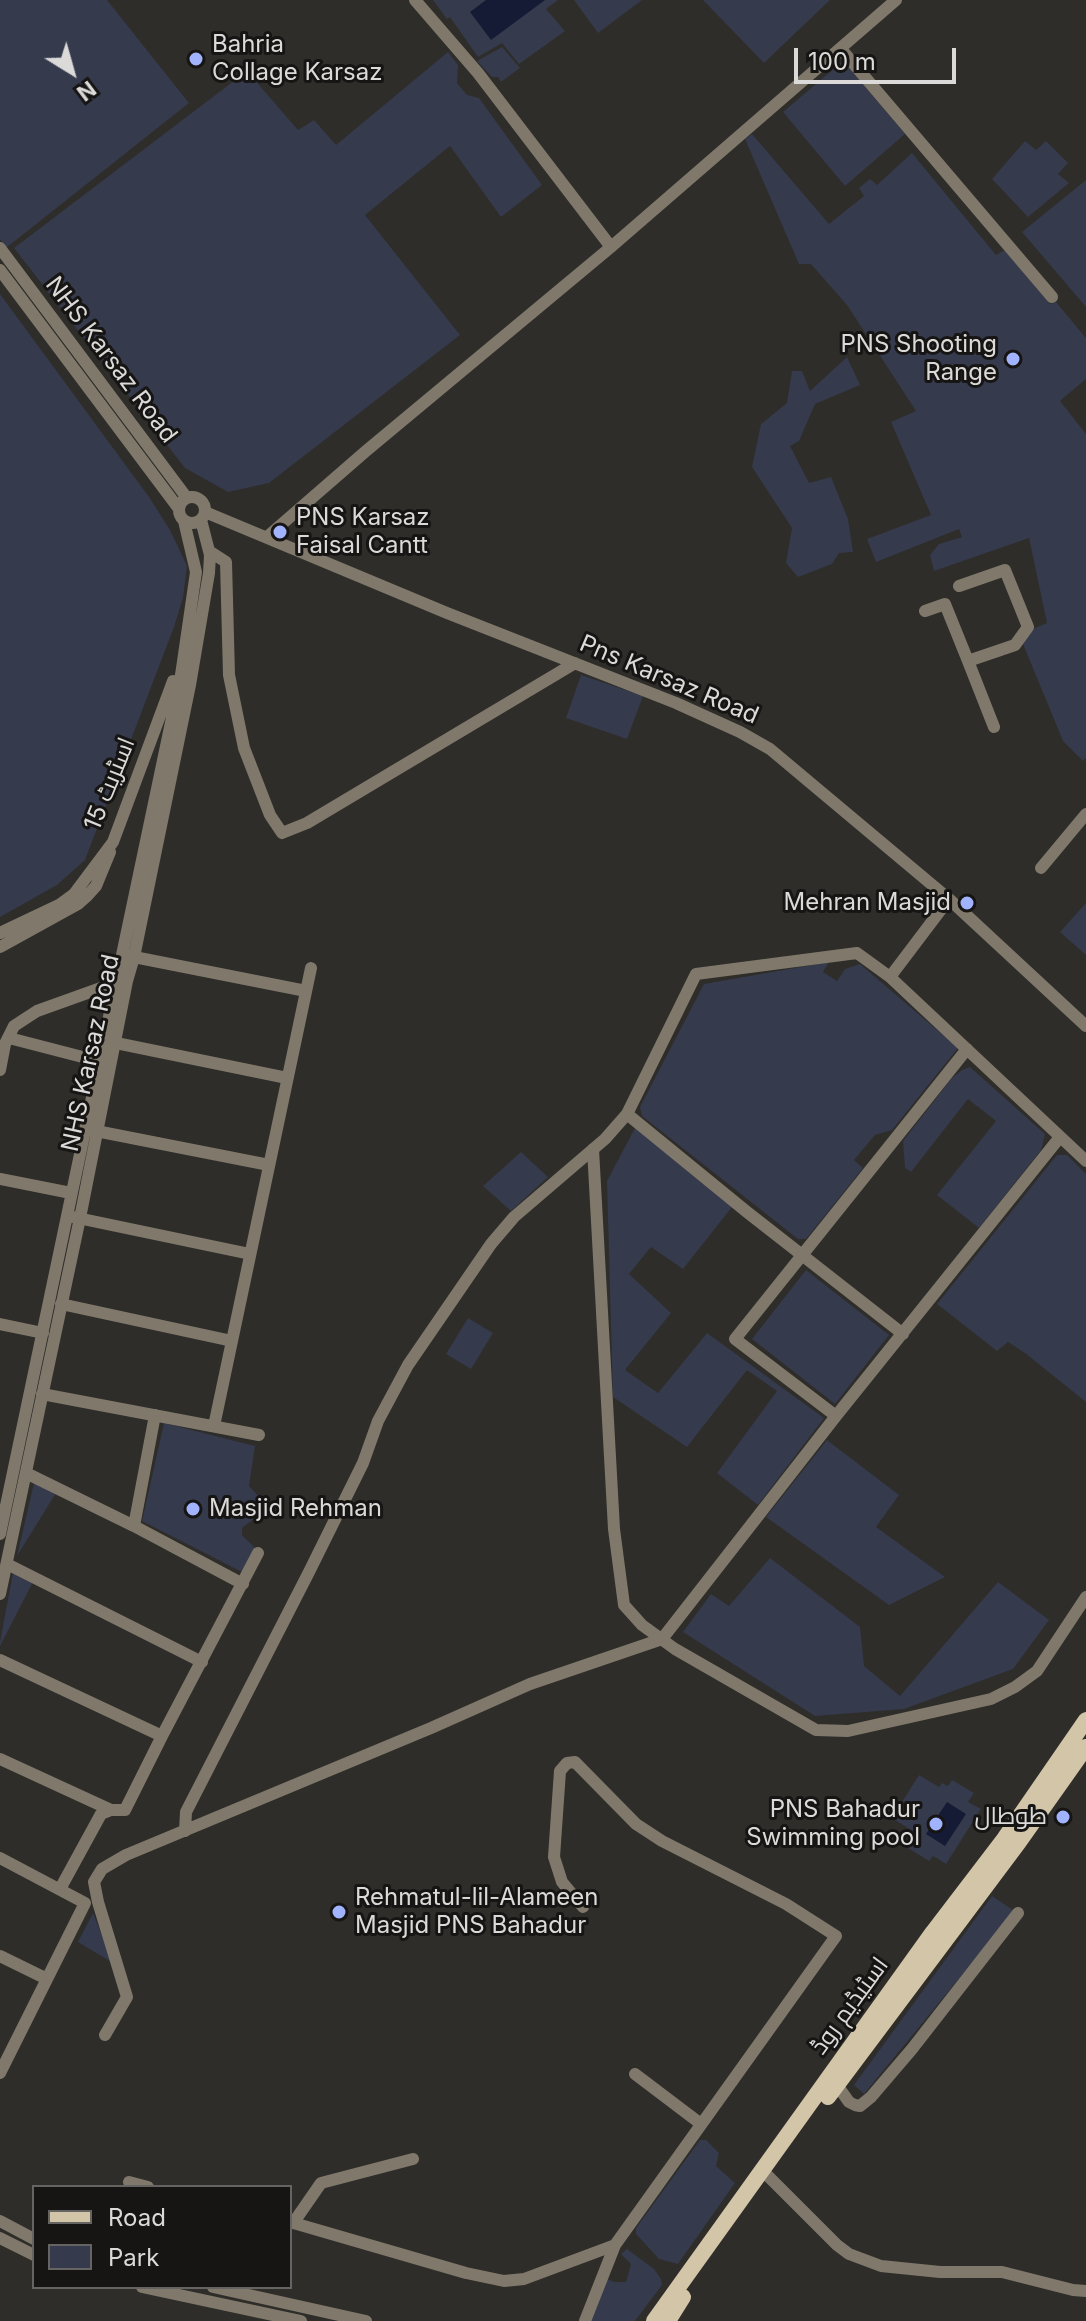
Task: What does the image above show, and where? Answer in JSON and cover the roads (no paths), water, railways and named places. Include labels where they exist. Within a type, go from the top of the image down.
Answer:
[{"type":"main road","name":"اسٹیڈیم روڈ","points":[[654,2321],[933,1932],[1004,1839],[1086,1720]]},
{"type":"main road","name":"اسٹیڈیم روڈ","points":[[668,2321],[768,2176],[1019,1842],[1086,1747]]},
{"type":"street","points":[[415,0],[478,73],[611,247]]},
{"type":"street","points":[[267,537],[611,247],[896,0]]},
{"type":"street","points":[[841,49],[1052,297]]},
{"type":"street","name":"NHS Karsaz Road","points":[[0,248],[183,509],[196,572],[169,760]]},
{"type":"street","name":"NHS Karsaz Road","points":[[0,270],[183,509]]},
{"type":"street","points":[[196,497],[205,507],[203,516],[193,524],[183,509],[196,497]]},
{"type":"street","name":"Pns Karsaz Road","points":[[203,516],[267,537],[447,613],[676,703],[770,749],[949,899],[1086,1026]]},
{"type":"street","name":"NHS Karsaz Road","points":[[29,1429],[42,1394],[52,1319],[90,1130],[127,981],[128,956],[206,596],[209,551],[203,516]]},
{"type":"street","points":[[209,551],[226,562],[229,675],[244,748],[270,815],[282,833],[307,823],[575,663]]},
{"type":"street","points":[[959,586],[1005,570],[1028,627],[1015,645],[968,661]]},
{"type":"street","points":[[925,611],[945,604],[994,727]]},
{"type":"street","name":"اسٹریٹ 15","points":[[0,933],[59,905],[74,894],[113,842],[185,648]]},
{"type":"street","points":[[1041,868],[1086,814]]},
{"type":"street","points":[[0,947],[87,896],[96,886],[113,842]]},
{"type":"street","points":[[890,977],[949,899]]},
{"type":"street","points":[[185,1831],[186,1812],[316,1558],[363,1463],[378,1421],[408,1365],[491,1244],[514,1217],[593,1149],[627,1114],[696,974],[857,953],[890,977],[1086,1161]]},
{"type":"street","points":[[128,956],[306,991]]},
{"type":"street","name":"NHS Karsaz Road","points":[[107,1052],[115,983],[128,956]]},
{"type":"street","points":[[214,1426],[311,968]]},
{"type":"street","points":[[0,1070],[5,1044],[14,1026],[37,1011],[115,983]]},
{"type":"street","points":[[9,1038],[287,1078]]},
{"type":"street","points":[[836,1416],[735,1339],[967,1049]]},
{"type":"street","points":[[627,1114],[903,1334]]},
{"type":"street","points":[[90,1130],[269,1165]]},
{"type":"street","name":"NHS Karsaz Road","points":[[0,1594],[43,1333],[61,1304],[74,1217],[71,1193],[90,1130]]},
{"type":"street","points":[[105,2035],[127,1997],[94,1882],[102,1869],[126,1855],[530,1684],[662,1639],[1060,1137]]},
{"type":"street","points":[[593,1149],[614,1529],[624,1605],[642,1625],[816,1730],[848,1731],[991,1699],[1015,1687],[1037,1671],[1086,1597]]},
{"type":"street","points":[[0,1179],[71,1193]]},
{"type":"street","points":[[74,1217],[250,1254]]},
{"type":"street","points":[[61,1304],[232,1341]]},
{"type":"street","points":[[0,1324],[43,1333]]},
{"type":"street","points":[[42,1394],[259,1435]]},
{"type":"street","points":[[134,1526],[155,1415]]},
{"type":"street","points":[[0,1466],[134,1526],[243,1584]]},
{"type":"street","name":"NHS Karsaz Road","points":[[0,1534],[19,1475]]},
{"type":"street","points":[[60,1889],[101,1814],[125,1810],[258,1553]]},
{"type":"street","points":[[7,1564],[202,1662]]},
{"type":"street","points":[[0,1660],[162,1736]]},
{"type":"street","points":[[0,1759],[111,1810]]},
{"type":"street","points":[[583,1907],[562,1882],[554,1857],[560,1771],[567,1763],[575,1762],[636,1824],[662,1841],[786,1904],[836,1936],[615,2245],[585,2321]]},
{"type":"street","points":[[0,1858],[85,1903],[2,2064]]},
{"type":"street","points":[[837,2085],[849,2102],[855,2105],[860,2106],[871,2097],[1018,1913]]},
{"type":"street","points":[[0,1956],[47,1979]]},
{"type":"street","points":[[635,2074],[701,2124]]},
{"type":"street","points":[[413,2159],[321,2183],[292,2222],[466,2273],[504,2281],[524,2279],[615,2245]]},
{"type":"street","points":[[768,2176],[837,2245],[849,2254],[881,2266],[940,2272],[1002,2272],[1086,2291]]},
{"type":"street","points":[[129,2182],[140,2185]]},
{"type":"street","points":[[0,2221],[32,2238]]},
{"type":"street","points":[[0,2238],[32,2254]]},
{"type":"street","points":[[151,2289],[301,2321]]},
{"type":"street","points":[[222,2289],[366,2321]]},
{"type":"place","name":"Bahria Collage Karsaz","points":[[196,59]]},
{"type":"place","name":"PNS Shooting Range","points":[[1013,359]]},
{"type":"place","name":"PNS Karsaz Faisal Cantt","points":[[280,532]]},
{"type":"place","name":"Mehran Masjid","points":[[967,903]]},
{"type":"place","name":"Masjid Rehman","points":[[193,1509]]},
{"type":"place","name":"طوطال","points":[[1063,1817]]},
{"type":"place","name":"PNS Bahadur Swimming pool","points":[[936,1824]]},
{"type":"place","name":"Rehmatul-lil-Alameen Masjid PNS Bahadur","points":[[339,1912]]}]
